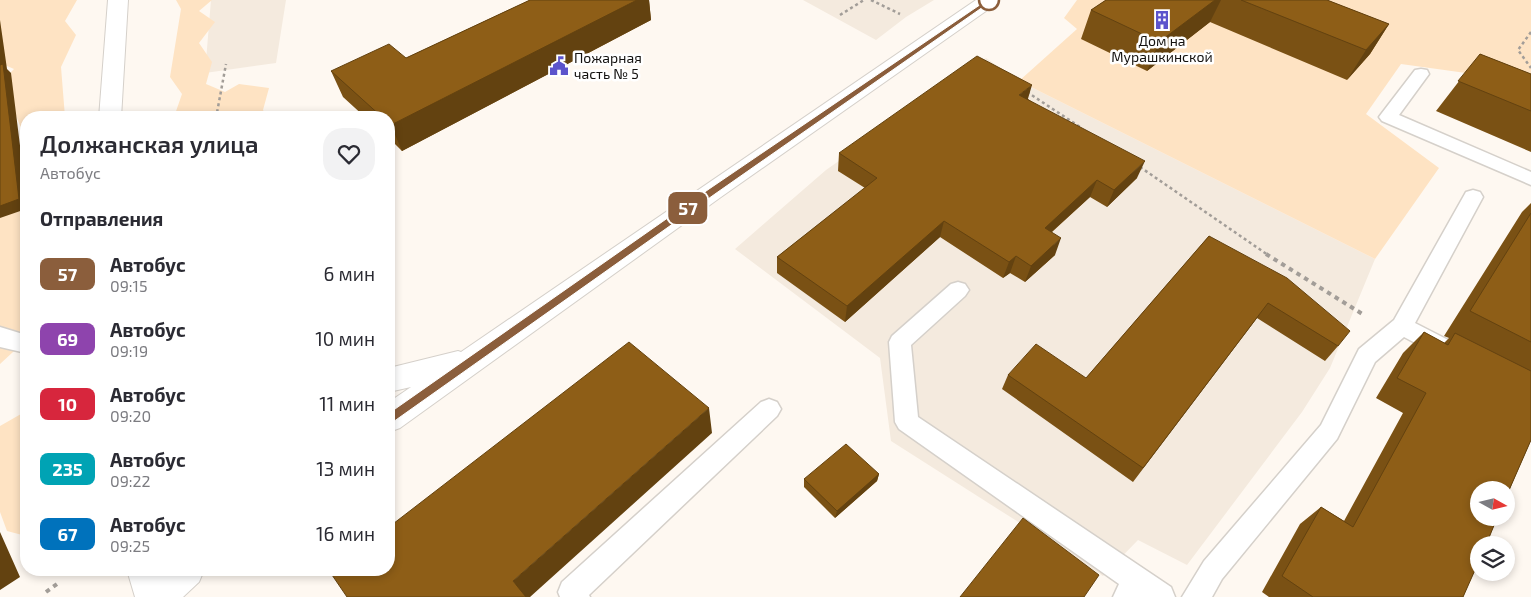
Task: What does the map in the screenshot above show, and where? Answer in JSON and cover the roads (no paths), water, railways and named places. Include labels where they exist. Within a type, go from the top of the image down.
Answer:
[{"type":"main road","points":[[110,111],[118,0]]},
{"type":"main road","points":[[395,415],[989,0]]},
{"type":"main road","points":[[395,379],[474,359]]},
{"type":"main road","points":[[146,576],[153,597]]},
{"type":"main road","points":[[157,597],[180,576]]},
{"type":"lane","points":[[1421,74],[1388,117],[1531,179]]},
{"type":"lane","points":[[1196,597],[1214,570],[1329,432],[1368,356],[1397,329],[1473,197]]},
{"type":"lane","points":[[958,290],[900,342],[907,422],[1132,589],[1161,597]]},
{"type":"lane","points":[[1397,329],[1462,357]]},
{"type":"lane","points":[[0,336],[20,342]]},
{"type":"lane","points":[[576,597],[572,592],[770,409]]},
{"type":"place","name":"Дом на Мурашкинской","points":[[1162,20]]},
{"type":"place","name":"Пожарная часть № 5","points":[[559,66]]}]
